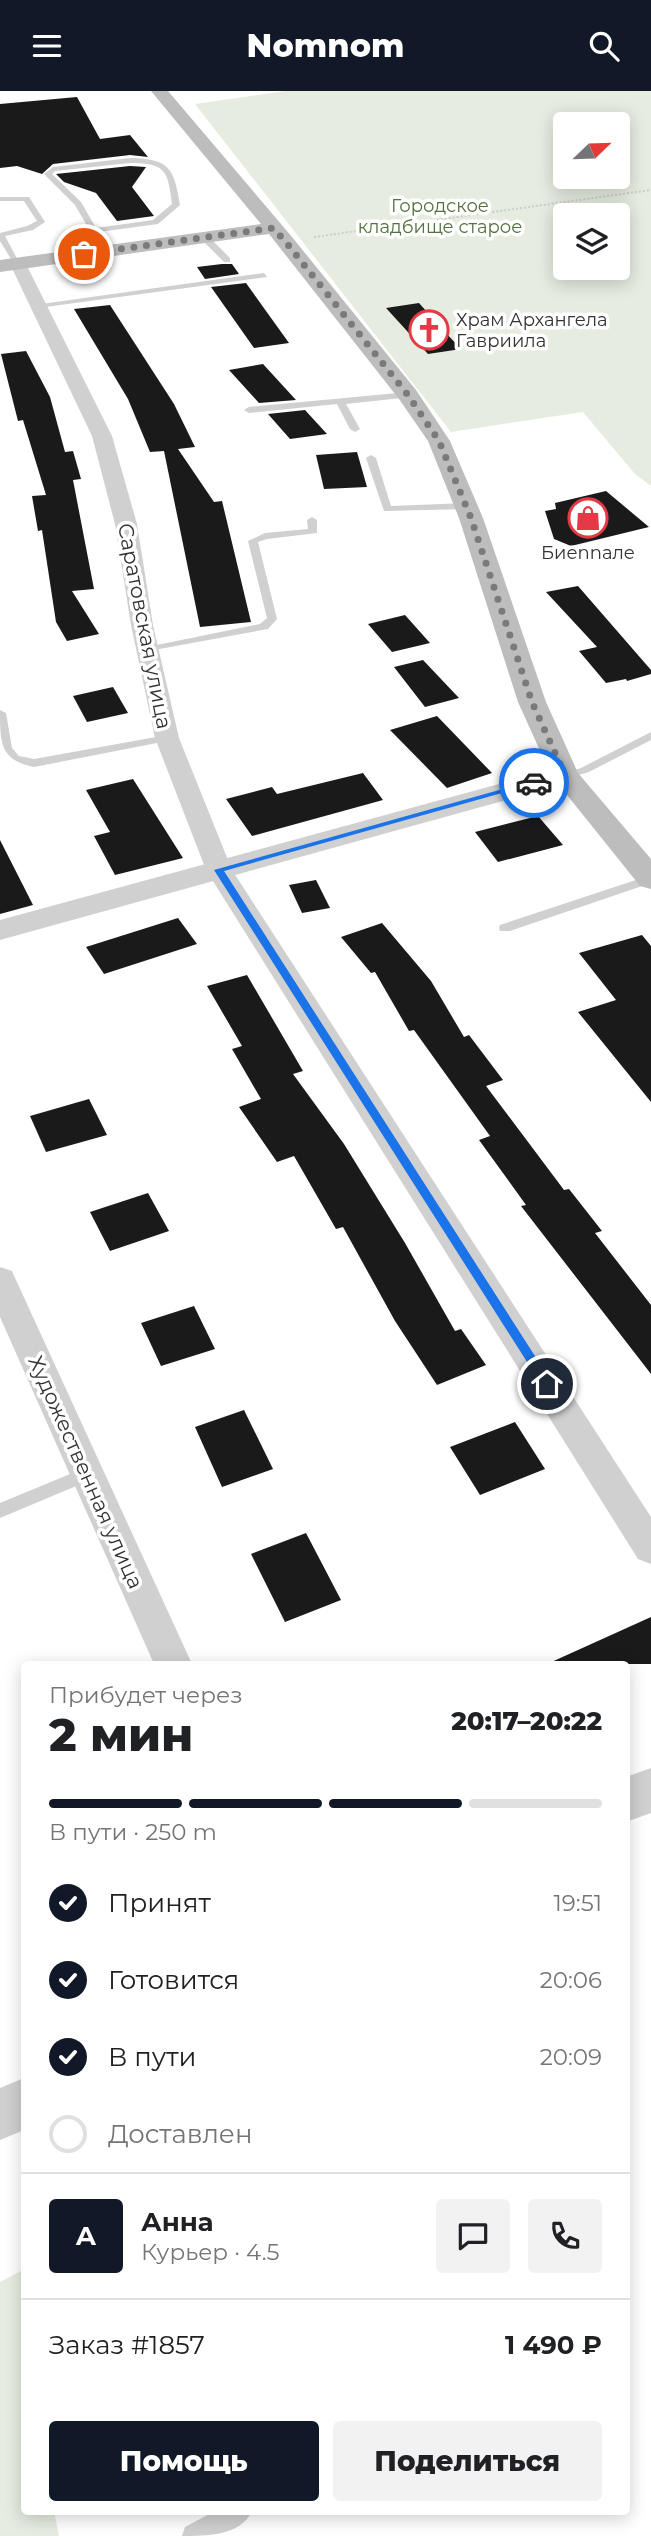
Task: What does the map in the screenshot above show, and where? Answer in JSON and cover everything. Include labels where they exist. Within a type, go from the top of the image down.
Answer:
[{"type":"main road","points":[[159,91],[279,234],[408,395],[439,441],[467,506],[532,702],[565,775],[651,879]]},
{"type":"main road","points":[[9,265],[205,238],[279,234]]},
{"type":"street","name":"Саратовская улица","points":[[9,265],[38,306],[102,436],[126,524],[147,650],[167,738],[219,870],[651,1548]]},
{"type":"street","points":[[0,930],[565,775]]},
{"type":"street","name":"Художественная улица","points":[[0,1280],[172,1661]]},
{"type":"street","points":[[630,1798],[651,1790]]},
{"type":"street","points":[[0,2115],[21,2104]]},
{"type":"lane","points":[[93,231],[155,222],[176,205],[173,182],[167,169],[159,163],[142,160],[53,169],[48,174],[78,204],[93,231],[106,251]]},
{"type":"lane","points":[[0,199],[26,199],[41,222],[30,228],[0,235],[9,265]]},
{"type":"lane","points":[[205,238],[227,260]]},
{"type":"lane","points":[[38,306],[264,275]]},
{"type":"lane","points":[[249,410],[408,395]]},
{"type":"lane","points":[[341,403],[355,429]]},
{"type":"lane","points":[[371,459],[387,509],[467,506]]},
{"type":"lane","points":[[147,650],[264,627],[272,619],[253,541],[265,536],[313,531],[313,520]]},
{"type":"lane","points":[[0,713],[8,753],[17,761],[34,763],[167,738]]},
{"type":"lane","points":[[565,775],[597,765],[651,735]]},
{"type":"lane","points":[[505,928],[651,879]]},
{"type":"lane","points":[[0,1511],[87,1474]]},
{"type":"lane","points":[[194,2536],[233,2515]]},
{"type":"path","points":[[279,234],[651,190]]},
{"type":"green space","name":"Городское кладбище старое","points":[[286,91],[651,91],[651,486],[635,474],[583,412],[451,432],[195,104]]},
{"type":"green space","points":[[21,2271],[21,2515],[55,2515],[59,2536],[0,2536],[0,2282]]},
{"type":"building","points":[[77,97],[100,139],[130,135],[148,157],[130,155],[53,164],[42,174],[17,166],[0,168],[0,104]]},
{"type":"building","points":[[130,166],[146,167],[132,187],[154,216],[117,221],[96,193],[64,182],[56,174]]},
{"type":"building","points":[[232,264],[239,274],[205,279],[197,267]]},
{"type":"building","points":[[246,283],[289,343],[254,348],[211,287]]},
{"type":"building","name":"Храм Архангела Гавриила","points":[[419,303],[461,349],[428,354],[386,308]]},
{"type":"building","points":[[110,305],[174,404],[195,447],[178,449],[214,502],[222,501],[251,622],[200,627],[164,451],[150,452],[128,399],[74,309]]},
{"type":"building","points":[[26,351],[50,397],[65,452],[73,451],[81,479],[73,480],[94,589],[72,591],[99,634],[67,641],[56,622],[42,530],[38,531],[32,496],[46,495],[23,420],[18,421],[1,354]]},
{"type":"building","points":[[263,364],[296,400],[259,403],[229,370]]},
{"type":"building","points":[[305,410],[327,434],[290,439],[268,414]]},
{"type":"building","points":[[357,452],[367,487],[324,489],[316,455]]},
{"type":"building","name":"Биеnnале","points":[[606,491],[649,527],[571,546],[554,539],[545,511],[556,509],[555,503]]},
{"type":"building","points":[[578,586],[651,670],[651,674],[627,681],[606,683],[579,651],[597,647],[546,592]]},
{"type":"building","points":[[405,615],[430,643],[392,652],[368,624]]},
{"type":"building","points":[[423,660],[459,698],[425,707],[394,667]]},
{"type":"building","points":[[113,687],[128,713],[87,722],[73,696]]},
{"type":"building","points":[[437,716],[492,773],[447,788],[390,730]]},
{"type":"building","points":[[363,773],[383,800],[252,836],[226,799],[272,787],[277,794]]},
{"type":"building","points":[[133,779],[183,858],[115,875],[94,836],[110,832],[86,790]]},
{"type":"building","points":[[538,816],[563,845],[498,862],[475,832]]},
{"type":"building","points":[[0,840],[33,905],[0,914]]},
{"type":"building","points":[[316,880],[330,908],[302,913],[289,885]]},
{"type":"building","points":[[178,918],[197,944],[104,974],[86,947]]},
{"type":"building","points":[[382,923],[431,981],[464,1037],[469,1035],[503,1080],[486,1086],[564,1190],[569,1189],[602,1231],[595,1233],[651,1305],[651,1374],[521,1206],[526,1205],[479,1140],[490,1136],[414,1030],[409,1031],[375,972],[371,973],[341,937]]},
{"type":"building","points":[[642,935],[651,946],[651,1102],[578,1012],[616,1000],[579,953]]},
{"type":"building","points":[[247,975],[303,1071],[293,1074],[344,1144],[455,1331],[461,1329],[486,1365],[437,1385],[395,1321],[343,1227],[336,1229],[294,1156],[277,1162],[239,1107],[261,1099],[232,1049],[242,1046],[207,986]]},
{"type":"building","points":[[89,1099],[107,1135],[46,1152],[30,1116]]},
{"type":"building","points":[[148,1193],[169,1231],[110,1251],[90,1212]]},
{"type":"building","points":[[194,1306],[215,1349],[161,1366],[141,1323]]},
{"type":"building","points":[[244,1410],[273,1469],[222,1487],[195,1427]]},
{"type":"building","points":[[515,1422],[545,1469],[480,1495],[450,1447]]},
{"type":"building","points":[[306,1533],[341,1600],[285,1622],[251,1554]]},
{"type":"building","points":[[651,1617],[651,1664],[630,1664],[630,1661],[554,1661]]},
{"type":"way so far","points":[[84,254],[273,228],[285,241],[408,395],[439,441],[456,477],[532,702],[565,775],[534,783]]},
{"type":"place","name":"Храм Архангела Гавриила","points":[[429,330]]},
{"type":"place","name":"Биеnnале","points":[[588,518]]},
{"type":"route","points":[[534,783],[219,870],[547,1384]]}]
